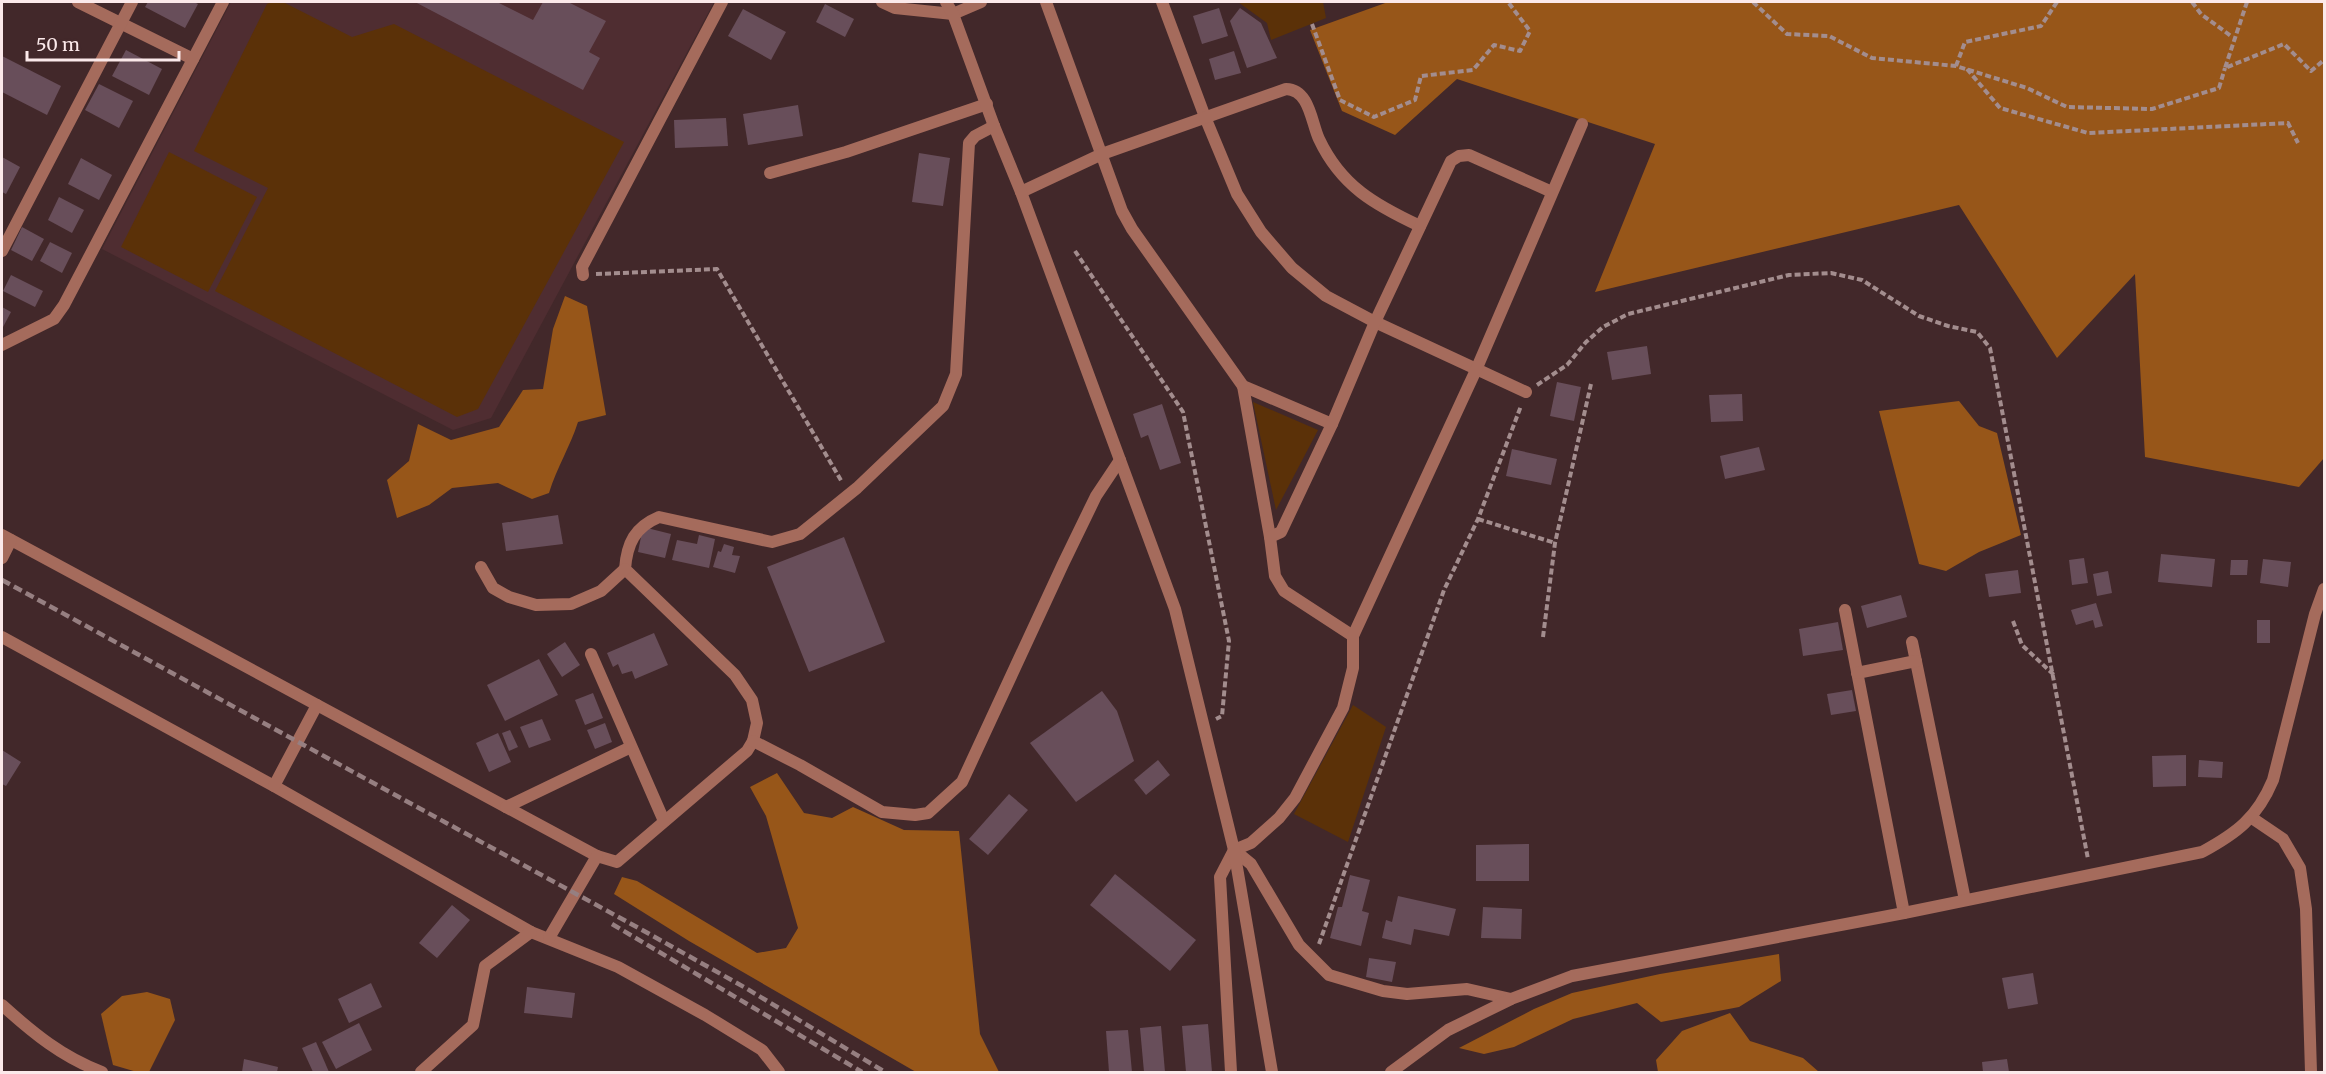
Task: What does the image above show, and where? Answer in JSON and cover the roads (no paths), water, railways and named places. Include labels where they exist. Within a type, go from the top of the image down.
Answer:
[{"type":"street","points":[[78,2],[192,59]]},
{"type":"street","points":[[2,251],[132,2]]},
{"type":"street","points":[[2,345],[54,319],[64,305],[223,2]]},
{"type":"street","points":[[584,275],[582,267],[722,2]]},
{"type":"street","points":[[882,2],[895,9],[953,14],[981,2]]},
{"type":"street","points":[[946,2],[953,14],[1021,192],[1175,609],[1234,850],[1272,1072]]},
{"type":"street","points":[[1046,2],[1122,211],[1132,229],[1243,386],[1275,576],[1284,591],[1353,636]]},
{"type":"street","points":[[1162,2],[1233,186],[1261,232],[1292,268],[1319,291],[1374,322],[1526,392]]},
{"type":"street","points":[[1021,192],[1102,154],[1286,88],[1296,91],[1304,98],[1319,140],[1333,163],[1348,181],[1376,205],[1420,226]]},
{"type":"street","points":[[770,173],[846,152],[987,104]]},
{"type":"street","points":[[1231,1072],[1220,878],[1234,850],[1251,843],[1279,818],[1295,798],[1343,708],[1353,668],[1353,636],[1476,370],[1582,124]]},
{"type":"street","points":[[481,567],[493,588],[510,597],[536,605],[571,604],[601,591],[625,569],[626,556],[643,524],[659,517],[772,542],[800,534],[857,488],[943,405],[956,374],[969,143],[975,136],[994,126]]},
{"type":"street","points":[[1270,537],[1281,532],[1332,424],[1374,322],[1449,164],[1463,154],[1552,192]]},
{"type":"street","points":[[1243,386],[1332,424]]},
{"type":"street","points":[[753,741],[882,812],[915,815],[928,813],[962,782],[1096,496],[1119,460]]},
{"type":"street","points":[[2,558],[6,538],[597,856],[617,862],[747,751],[753,741],[757,723],[752,700],[735,675],[625,569]]},
{"type":"street","points":[[1391,1072],[1448,1030],[1511,999],[1572,976],[1904,913],[2202,852],[2236,833],[2252,818],[2266,797],[2273,780],[2315,614],[2325,589]]},
{"type":"street","points":[[1845,610],[1904,913]]},
{"type":"street","points":[[2,637],[274,786],[531,932],[618,967],[705,1015],[762,1050],[779,1072]]},
{"type":"street","points":[[1912,642],[1965,900]]},
{"type":"street","points":[[591,654],[664,821]]},
{"type":"street","points":[[1857,673],[1916,661]]},
{"type":"street","points":[[274,786],[318,705]]},
{"type":"street","points":[[506,807],[631,747]]},
{"type":"street","points":[[2252,818],[2283,839],[2300,868],[2306,909],[2311,1072]]},
{"type":"street","points":[[1234,850],[1251,864],[1299,945],[1329,975],[1383,991],[1407,994],[1467,989],[1511,999]]},
{"type":"street","points":[[549,938],[597,856]]},
{"type":"street","points":[[421,1072],[473,1025],[484,966],[531,932]]},
{"type":"street","points":[[2,1005],[53,1049],[77,1063],[102,1072]]},
{"type":"railway","points":[[2,580],[644,931],[744,987],[885,1072]]},
{"type":"railway","points":[[612,924],[862,1072]]}]
